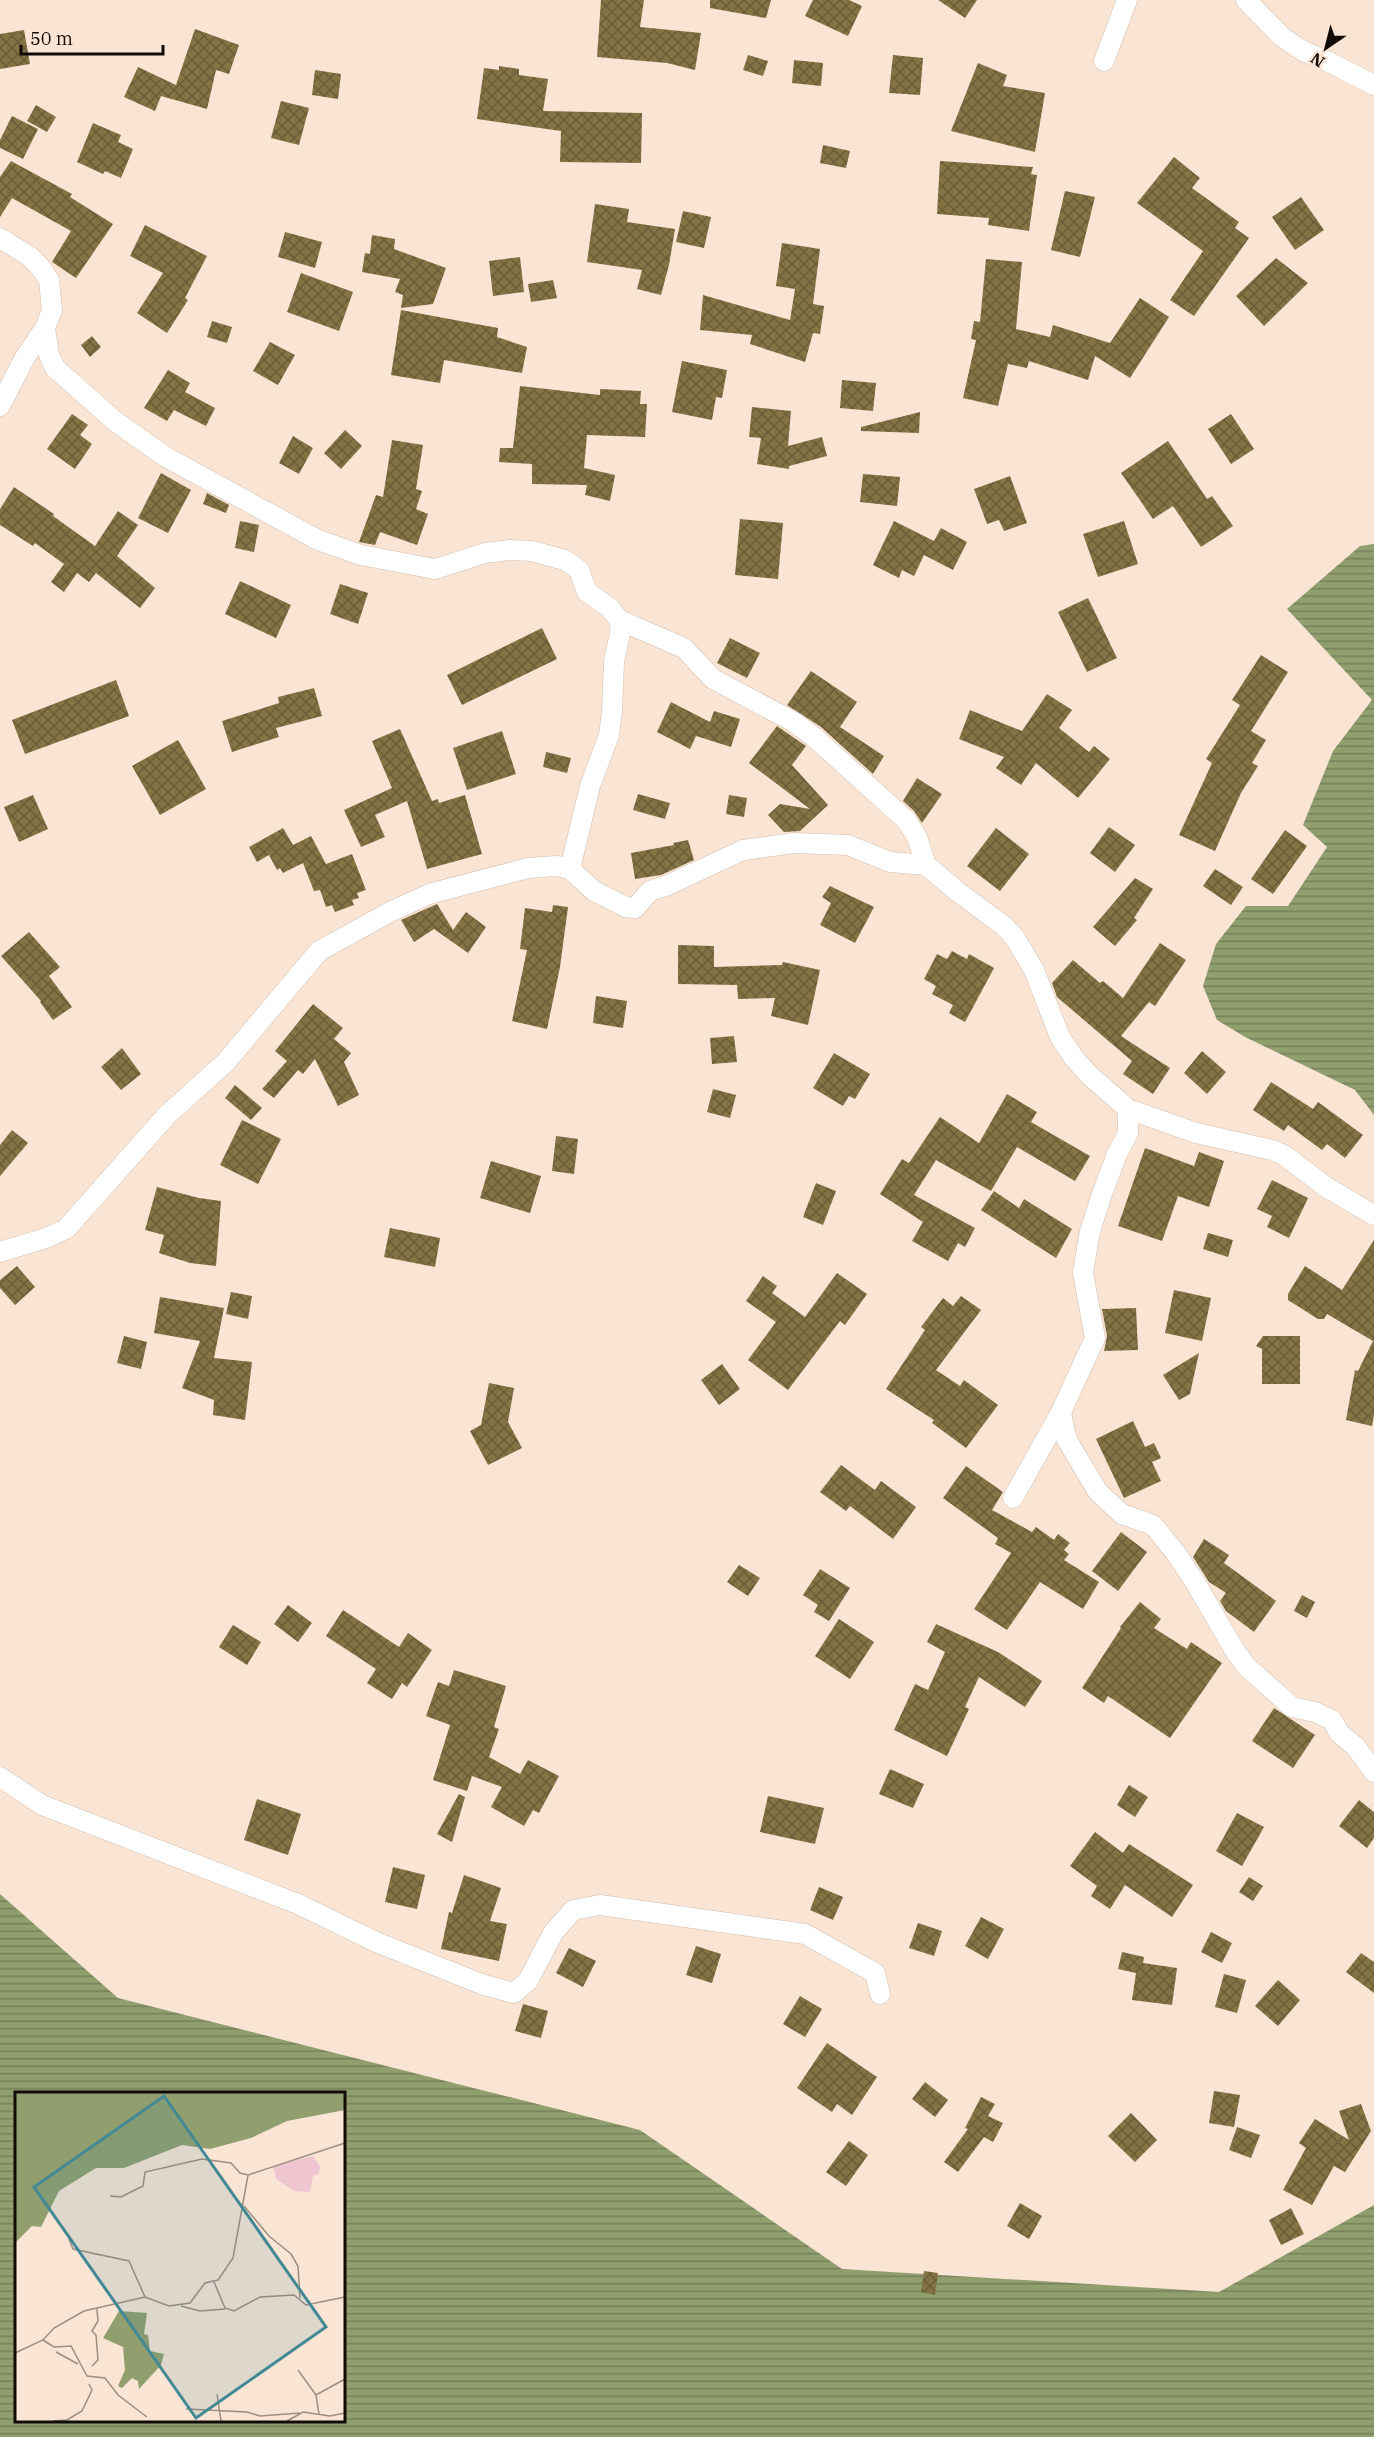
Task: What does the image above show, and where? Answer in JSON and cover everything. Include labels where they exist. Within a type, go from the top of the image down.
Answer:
[{"type":"street","points":[[1104,61],[1127,0]]},
{"type":"street","points":[[1246,0],[1282,37],[1303,51],[1374,85]]},
{"type":"street","points":[[0,238],[29,256],[49,279],[52,310],[45,328],[24,359],[0,406]]},
{"type":"street","points":[[45,328],[49,355],[55,368],[116,422],[166,457],[318,540],[361,555],[435,569],[485,553],[510,550],[549,554],[565,560],[579,570],[586,592],[602,600],[619,620],[684,648],[713,680],[794,722],[814,737],[906,820],[917,837],[926,865],[1004,926],[1015,938],[1034,970],[1060,1037],[1088,1074],[1128,1109],[1196,1133],[1272,1150],[1284,1155],[1326,1187],[1374,1215]]},
{"type":"street","points":[[570,869],[590,786],[609,735],[614,661],[621,629],[619,620]]},
{"type":"street","points":[[0,1252],[46,1238],[66,1229],[167,1115],[225,1062],[319,951],[390,912],[429,894],[528,868],[557,866],[570,869],[594,891],[626,907],[635,908],[650,891],[743,850],[794,843],[848,845],[890,862],[926,865]]},
{"type":"street","points":[[1013,1498],[1061,1413],[1095,1338],[1083,1273],[1090,1231],[1117,1154],[1128,1133],[1128,1109]]},
{"type":"street","points":[[1061,1413],[1067,1440],[1098,1492],[1122,1514],[1153,1525],[1182,1562],[1246,1666],[1292,1707],[1315,1712],[1332,1720],[1340,1734],[1355,1746],[1374,1772]]},
{"type":"street","points":[[0,1777],[42,1805],[298,1904],[376,1942],[484,1985],[514,1994],[528,1981],[553,1933],[573,1911],[600,1905],[805,1934],[875,1973],[880,1994]]},
{"type":"shaded area","points":[[1374,544],[1374,1115],[1355,1090],[1245,1037],[1217,1020],[1203,986],[1216,944],[1246,906],[1288,906],[1327,847],[1303,825],[1333,751],[1372,700],[1287,609],[1360,546]]},
{"type":"shaded area","points":[[0,1894],[118,1998],[640,2130],[842,2269],[1219,2292],[1374,2205],[1374,2437],[0,2437]]},
{"type":"building","points":[[601,0],[644,0],[640,27],[701,33],[695,70],[667,63],[597,57]]},
{"type":"building","points":[[710,0],[771,0],[766,18],[710,8]]},
{"type":"building","points":[[813,0],[849,0],[862,6],[848,36],[805,16]]},
{"type":"building","points":[[938,0],[977,0],[965,18]]},
{"type":"building","points":[[195,29],[239,45],[229,74],[216,70],[207,109],[161,96],[155,111],[124,97],[138,67],[176,85]]},
{"type":"building","points":[[24,30],[30,64],[0,69],[0,34]]},
{"type":"building","points":[[748,55],[768,61],[763,76],[743,70]]},
{"type":"building","points":[[893,55],[923,58],[920,95],[889,93]]},
{"type":"building","points":[[794,60],[823,63],[821,86],[792,83]]},
{"type":"building","points":[[978,63],[1007,75],[1003,86],[1045,93],[1035,152],[951,131]]},
{"type":"building","points":[[499,66],[519,69],[519,75],[548,79],[543,111],[642,113],[641,163],[560,162],[561,131],[477,119],[484,68],[499,70]]},
{"type":"building","points":[[315,70],[341,74],[338,99],[312,95]]},
{"type":"building","points":[[281,101],[309,108],[299,145],[271,138]]},
{"type":"building","points":[[36,105],[56,117],[47,132],[27,121]]},
{"type":"building","points":[[12,116],[38,129],[23,159],[0,148],[0,140]]},
{"type":"building","points":[[93,123],[121,135],[118,142],[133,149],[121,178],[105,171],[103,174],[77,162]]},
{"type":"building","points":[[823,145],[850,151],[846,168],[820,163]]},
{"type":"building","points":[[1174,157],[1200,178],[1192,188],[1239,222],[1235,228],[1249,238],[1194,316],[1170,300],[1203,251],[1137,203]]},
{"type":"building","points":[[11,161],[72,194],[70,197],[113,224],[76,278],[52,262],[71,231],[12,198],[0,217],[0,177]]},
{"type":"building","points":[[940,161],[1033,167],[1031,174],[1037,175],[1029,231],[988,225],[989,218],[937,214]]},
{"type":"building","points":[[1065,191],[1095,197],[1080,257],[1051,250]]},
{"type":"building","points":[[1301,197],[1324,230],[1295,250],[1272,217]]},
{"type":"building","points":[[595,204],[629,209],[627,222],[675,229],[661,295],[637,289],[642,270],[587,262]]},
{"type":"building","points":[[683,211],[711,217],[704,248],[676,242]]},
{"type":"building","points":[[145,225],[207,256],[185,298],[188,300],[167,333],[137,313],[163,273],[130,256]]},
{"type":"building","points":[[285,232],[322,242],[315,268],[278,257]]},
{"type":"building","points":[[372,235],[395,239],[394,249],[446,268],[433,304],[401,308],[403,295],[395,292],[400,279],[362,272],[365,253],[370,254]]},
{"type":"building","points":[[782,243],[820,249],[813,304],[824,306],[820,334],[813,333],[805,362],[750,344],[752,335],[700,330],[703,295],[790,320],[795,289],[776,286]]},
{"type":"building","points":[[520,257],[524,292],[493,296],[489,261]]},
{"type":"building","points":[[1276,258],[1308,283],[1264,326],[1236,296]]},
{"type":"building","points":[[986,259],[1022,262],[1016,329],[1050,337],[1053,325],[1110,343],[1140,298],[1169,317],[1130,378],[1095,356],[1088,380],[1029,361],[1027,368],[1008,364],[998,406],[963,398],[976,340],[971,339],[974,321],[980,322]]},
{"type":"building","points":[[301,273],[353,292],[339,331],[287,312]]},
{"type":"building","points":[[553,280],[557,298],[531,302],[528,284]]},
{"type":"building","points":[[401,310],[498,328],[497,337],[527,347],[522,373],[444,360],[440,383],[391,375]]},
{"type":"building","points":[[212,321],[232,327],[227,343],[207,337]]},
{"type":"building","points":[[92,336],[101,347],[90,357],[81,345]]},
{"type":"building","points":[[270,342],[295,355],[278,385],[253,371]]},
{"type":"building","points":[[682,361],[727,370],[722,398],[716,397],[712,420],[672,412]]},
{"type":"building","points":[[168,370],[190,383],[185,392],[215,408],[206,426],[174,410],[167,421],[144,408]]},
{"type":"building","points":[[842,380],[876,383],[873,411],[840,408]]},
{"type":"building","points":[[520,386],[600,395],[600,389],[641,391],[640,404],[647,404],[645,437],[587,435],[584,468],[615,475],[610,501],[585,495],[587,485],[532,484],[532,464],[499,462],[500,448],[513,448]]},
{"type":"building","points":[[752,407],[791,411],[788,446],[822,437],[827,456],[789,466],[789,469],[757,464],[761,438],[749,437]]},
{"type":"building","points":[[920,412],[919,433],[861,431],[861,427]]},
{"type":"building","points":[[72,414],[88,425],[80,435],[92,444],[75,469],[47,449]]},
{"type":"building","points":[[1231,414],[1254,449],[1231,464],[1208,429]]},
{"type":"building","points":[[345,430],[362,446],[341,469],[324,453]]},
{"type":"building","points":[[293,436],[313,448],[299,474],[279,463]]},
{"type":"building","points":[[392,440],[423,445],[416,489],[422,491],[416,509],[428,514],[417,545],[380,532],[375,545],[359,542],[376,495],[383,497]]},
{"type":"building","points":[[1168,441],[1207,499],[1212,496],[1233,526],[1201,547],[1173,506],[1153,519],[1121,473]]},
{"type":"building","points":[[161,473],[191,490],[168,533],[138,518]]},
{"type":"building","points":[[863,474],[900,477],[897,506],[860,502]]},
{"type":"building","points":[[1010,476],[1027,523],[1004,531],[999,520],[987,524],[974,489]]},
{"type":"building","points":[[14,487],[95,546],[118,511],[138,525],[117,556],[155,588],[140,608],[96,573],[89,582],[77,573],[64,592],[51,582],[64,564],[35,543],[33,546],[0,525],[0,509]]},
{"type":"building","points":[[207,493],[229,505],[226,513],[203,504]]},
{"type":"building","points":[[740,519],[783,523],[778,579],[735,575]]},
{"type":"building","points":[[240,521],[259,525],[254,552],[235,548]]},
{"type":"building","points":[[894,521],[934,541],[941,528],[967,542],[953,570],[924,555],[914,576],[902,570],[899,578],[873,565]]},
{"type":"building","points":[[1124,521],[1138,564],[1098,577],[1083,534]]},
{"type":"building","points":[[240,581],[291,605],[276,638],[225,614]]},
{"type":"building","points":[[340,584],[368,593],[358,624],[330,614]]},
{"type":"building","points":[[1088,598],[1117,658],[1087,672],[1058,612]]},
{"type":"building","points":[[542,628],[557,659],[462,705],[447,675]]},
{"type":"building","points":[[730,638],[760,653],[747,678],[717,663]]},
{"type":"building","points":[[1261,655],[1288,672],[1251,731],[1266,740],[1252,763],[1258,766],[1241,793],[1215,851],[1179,835],[1212,763],[1206,759],[1240,705],[1232,700]]},
{"type":"building","points":[[811,671],[857,702],[840,727],[884,756],[873,774],[821,727],[787,705]]},
{"type":"building","points":[[116,680],[129,716],[25,754],[12,720]]},
{"type":"building","points":[[314,688],[322,716],[276,728],[279,737],[232,752],[222,721],[279,703],[278,697]]},
{"type":"building","points":[[1047,694],[1072,710],[1059,728],[1089,752],[1094,746],[1110,759],[1078,798],[1036,763],[1021,785],[996,768],[1004,757],[959,739],[970,710],[1022,731]]},
{"type":"building","points":[[671,702],[710,722],[714,711],[740,719],[731,747],[696,736],[690,749],[657,732]]},
{"type":"building","points":[[777,726],[806,746],[792,765],[828,805],[800,831],[784,832],[768,815],[780,804],[810,809],[749,763]]},
{"type":"building","points":[[400,729],[432,801],[438,799],[439,803],[465,795],[482,854],[427,869],[407,801],[375,815],[385,837],[361,847],[344,810],[392,788],[372,741]]},
{"type":"building","points":[[502,731],[516,774],[467,790],[453,748]]},
{"type":"building","points":[[178,740],[206,789],[160,815],[132,766]]},
{"type":"building","points":[[546,752],[571,758],[567,773],[543,767]]},
{"type":"building","points":[[917,778],[942,794],[922,823],[903,801]]},
{"type":"building","points":[[638,794],[670,803],[665,819],[633,810]]},
{"type":"building","points":[[33,795],[48,829],[19,842],[4,807]]},
{"type":"building","points":[[729,795],[747,798],[744,817],[726,814]]},
{"type":"building","points":[[1109,827],[1135,845],[1115,872],[1090,853]]},
{"type":"building","points":[[283,828],[293,845],[311,836],[326,864],[352,854],[366,890],[357,893],[359,898],[352,900],[354,905],[335,912],[332,905],[326,907],[320,890],[314,891],[303,863],[283,873],[280,868],[277,870],[269,855],[257,862],[249,847]]},
{"type":"building","points":[[996,828],[1029,854],[1000,891],[967,866]]},
{"type":"building","points":[[1285,830],[1307,846],[1273,894],[1251,879]]},
{"type":"building","points":[[688,840],[694,860],[661,875],[635,879],[631,853]]},
{"type":"building","points":[[1215,869],[1243,887],[1231,905],[1203,886]]},
{"type":"building","points":[[1135,878],[1153,889],[1134,918],[1137,920],[1115,946],[1093,927]]},
{"type":"building","points":[[830,886],[874,907],[855,943],[820,925],[831,903],[822,897]]},
{"type":"building","points":[[437,904],[453,930],[466,912],[486,927],[468,953],[434,929],[414,942],[401,920]]},
{"type":"building","points":[[553,905],[568,907],[560,967],[547,1029],[512,1021],[527,950],[520,949],[525,908],[552,912]]},
{"type":"building","points":[[29,932],[60,967],[49,976],[72,1007],[53,1020],[41,1001],[1,956]]},
{"type":"building","points":[[1160,943],[1186,960],[1155,1006],[1149,1002],[1121,1036],[1170,1068],[1153,1094],[1123,1074],[1132,1061],[1057,997],[1052,983],[1073,960],[1100,983],[1103,981],[1123,998]]},
{"type":"building","points":[[678,945],[714,946],[714,967],[782,965],[783,962],[820,970],[808,1025],[771,1016],[775,998],[738,999],[737,985],[678,984]]},
{"type":"building","points":[[952,951],[967,959],[969,954],[994,968],[965,1022],[949,1013],[953,1005],[932,994],[936,986],[924,979],[937,954],[947,959]]},
{"type":"building","points":[[596,996],[627,1001],[623,1028],[593,1023]]},
{"type":"building","points":[[313,1004],[343,1028],[334,1039],[351,1053],[344,1062],[359,1095],[338,1106],[315,1059],[303,1074],[298,1070],[274,1098],[262,1089],[287,1061],[275,1051]]},
{"type":"building","points":[[734,1036],[737,1062],[712,1064],[710,1038]]},
{"type":"building","points":[[122,1048],[141,1074],[121,1090],[101,1067]]},
{"type":"building","points":[[1202,1051],[1226,1072],[1207,1094],[1184,1073]]},
{"type":"building","points":[[834,1053],[870,1074],[855,1099],[849,1096],[843,1106],[813,1088]]},
{"type":"building","points":[[1271,1082],[1313,1109],[1318,1102],[1363,1135],[1345,1158],[1327,1144],[1322,1150],[1288,1125],[1284,1131],[1253,1110]]},
{"type":"building","points":[[235,1085],[262,1108],[251,1120],[225,1098]]},
{"type":"building","points":[[713,1089],[736,1095],[730,1118],[707,1112]]},
{"type":"building","points":[[1007,1094],[1037,1112],[1031,1122],[1090,1156],[1075,1181],[1017,1147],[991,1191],[936,1160],[914,1195],[975,1228],[965,1247],[958,1243],[948,1261],[912,1241],[923,1222],[880,1194],[902,1159],[909,1163],[940,1117],[979,1143]]},
{"type":"building","points":[[242,1120],[281,1139],[258,1184],[220,1165]]},
{"type":"building","points":[[12,1130],[28,1143],[0,1176],[0,1145]]},
{"type":"building","points":[[556,1136],[578,1139],[574,1174],[552,1171]]},
{"type":"building","points":[[1145,1148],[1194,1166],[1199,1152],[1224,1161],[1209,1207],[1178,1196],[1162,1241],[1118,1226]]},
{"type":"building","points":[[491,1161],[541,1176],[530,1213],[480,1198]]},
{"type":"building","points":[[1272,1180],[1308,1198],[1289,1238],[1267,1227],[1272,1216],[1257,1209]]},
{"type":"building","points":[[816,1183],[836,1191],[823,1225],[803,1217]]},
{"type":"building","points":[[157,1187],[221,1201],[216,1266],[190,1263],[159,1253],[164,1235],[145,1230]]},
{"type":"building","points":[[994,1191],[1019,1208],[1024,1199],[1072,1229],[1056,1258],[981,1210]]},
{"type":"building","points":[[390,1228],[440,1238],[435,1267],[384,1257]]},
{"type":"building","points":[[1208,1233],[1233,1240],[1228,1257],[1203,1249]]},
{"type":"building","points":[[1374,1240],[1374,1415],[1372,1426],[1346,1420],[1355,1370],[1358,1371],[1373,1341],[1327,1314],[1324,1319],[1318,1319],[1288,1300],[1288,1294],[1305,1266],[1342,1290]]},
{"type":"building","points":[[17,1266],[35,1287],[15,1305],[0,1288],[0,1280]]},
{"type":"building","points":[[837,1273],[867,1294],[845,1325],[840,1321],[788,1390],[748,1360],[776,1322],[746,1301],[763,1276],[777,1286],[772,1293],[805,1317]]},
{"type":"building","points":[[1174,1290],[1211,1298],[1202,1341],[1165,1333]]},
{"type":"building","points":[[231,1292],[252,1296],[248,1319],[226,1314]]},
{"type":"building","points":[[961,1296],[981,1310],[936,1370],[960,1386],[964,1380],[998,1405],[966,1448],[932,1423],[934,1420],[886,1389],[925,1330],[921,1327],[943,1298],[953,1306]]},
{"type":"building","points":[[160,1297],[224,1308],[214,1358],[252,1362],[245,1420],[213,1415],[214,1400],[182,1388],[200,1341],[154,1333]]},
{"type":"building","points":[[1136,1308],[1138,1350],[1104,1351],[1107,1336],[1102,1309]]},
{"type":"building","points":[[124,1336],[147,1342],[141,1369],[117,1363]]},
{"type":"building","points":[[1263,1336],[1300,1336],[1300,1384],[1262,1384],[1262,1349],[1256,1346]]},
{"type":"building","points":[[1199,1353],[1190,1394],[1179,1400],[1163,1375]]},
{"type":"building","points":[[722,1364],[740,1389],[719,1405],[701,1380]]},
{"type":"building","points":[[489,1383],[514,1388],[508,1422],[522,1448],[488,1465],[470,1431],[481,1425]]},
{"type":"building","points":[[1133,1421],[1145,1447],[1154,1443],[1161,1458],[1152,1462],[1161,1481],[1124,1498],[1096,1439]]},
{"type":"building","points":[[841,1465],[875,1490],[881,1481],[916,1507],[893,1539],[850,1506],[846,1511],[820,1492]]},
{"type":"building","points":[[966,1466],[1003,1492],[992,1510],[1032,1532],[1036,1527],[1054,1540],[1058,1534],[1070,1543],[1064,1550],[1069,1554],[1064,1560],[1099,1582],[1083,1609],[1040,1582],[1007,1630],[974,1609],[1011,1553],[995,1544],[998,1538],[943,1498]]},
{"type":"building","points":[[1121,1532],[1147,1552],[1118,1591],[1092,1571]]},
{"type":"building","points":[[1204,1539],[1229,1555],[1224,1563],[1276,1601],[1254,1632],[1226,1611],[1220,1601],[1226,1593],[1209,1582],[1193,1557]]},
{"type":"building","points":[[739,1565],[760,1578],[748,1596],[727,1582]]},
{"type":"building","points":[[820,1569],[850,1588],[829,1621],[814,1612],[818,1605],[803,1595]]},
{"type":"building","points":[[1302,1595],[1315,1602],[1307,1618],[1294,1611]]},
{"type":"building","points":[[1140,1602],[1161,1619],[1154,1628],[1187,1649],[1191,1642],[1222,1663],[1170,1738],[1108,1696],[1104,1703],[1082,1688],[1120,1627]]},
{"type":"building","points":[[288,1605],[312,1623],[298,1642],[274,1624]]},
{"type":"building","points":[[343,1610],[399,1647],[408,1633],[432,1650],[407,1687],[402,1683],[392,1699],[367,1683],[376,1669],[326,1636]]},
{"type":"building","points":[[839,1619],[874,1642],[850,1679],[815,1656]]},
{"type":"building","points":[[936,1624],[998,1652],[1042,1681],[1025,1707],[979,1677],[965,1707],[969,1709],[947,1756],[894,1730],[915,1684],[928,1690],[945,1652],[927,1642]]},
{"type":"building","points":[[233,1625],[261,1642],[247,1665],[219,1647]]},
{"type":"building","points":[[454,1670],[506,1686],[494,1727],[499,1729],[489,1757],[520,1774],[528,1760],[559,1776],[539,1813],[533,1810],[524,1826],[491,1807],[502,1787],[472,1776],[467,1791],[433,1780],[450,1725],[426,1716],[438,1682],[449,1686]]},
{"type":"building","points":[[1274,1708],[1315,1735],[1293,1768],[1252,1741]]},
{"type":"building","points":[[890,1769],[924,1784],[913,1808],[879,1794]]},
{"type":"building","points":[[1129,1785],[1148,1797],[1135,1817],[1117,1805]]},
{"type":"building","points":[[459,1794],[465,1797],[452,1842],[437,1834]]},
{"type":"building","points":[[768,1796],[824,1808],[815,1844],[760,1832]]},
{"type":"building","points":[[257,1799],[301,1814],[288,1855],[244,1840]]},
{"type":"building","points":[[1359,1800],[1374,1812],[1374,1838],[1367,1848],[1339,1826]]},
{"type":"building","points":[[1237,1813],[1264,1827],[1242,1866],[1216,1851]]},
{"type":"building","points":[[1095,1832],[1123,1853],[1129,1844],[1193,1885],[1172,1917],[1125,1885],[1110,1909],[1091,1896],[1097,1886],[1070,1866]]},
{"type":"building","points":[[393,1867],[425,1875],[417,1909],[385,1902]]},
{"type":"building","points":[[464,1875],[501,1888],[490,1921],[507,1924],[499,1961],[441,1949],[449,1912],[452,1913]]},
{"type":"building","points":[[1249,1877],[1263,1886],[1253,1901],[1239,1892]]},
{"type":"building","points":[[819,1887],[843,1897],[833,1920],[810,1910]]},
{"type":"building","points":[[981,1917],[1004,1929],[988,1959],[965,1946]]},
{"type":"building","points":[[918,1923],[942,1931],[934,1956],[909,1948]]},
{"type":"building","points":[[1211,1932],[1232,1943],[1222,1963],[1201,1952]]},
{"type":"building","points":[[696,1946],[721,1954],[712,1983],[686,1975]]},
{"type":"building","points":[[569,1948],[596,1961],[583,1987],[556,1973]]},
{"type":"building","points":[[1122,1952],[1144,1957],[1143,1963],[1177,1968],[1172,2005],[1132,2000],[1136,1973],[1118,1969]]},
{"type":"building","points":[[1361,1953],[1374,1962],[1374,1993],[1346,1972]]},
{"type":"building","points":[[1224,1974],[1246,1980],[1237,2013],[1215,2007]]},
{"type":"building","points":[[1278,1980],[1300,2000],[1278,2026],[1255,2006]]},
{"type":"building","points":[[800,1996],[822,2009],[805,2037],[783,2024]]},
{"type":"building","points":[[523,2004],[548,2011],[541,2038],[515,2031]]},
{"type":"building","points":[[827,2043],[877,2077],[852,2115],[837,2104],[832,2112],[797,2088]]},
{"type":"building","points":[[925,2082],[948,2100],[935,2117],[912,2099]]},
{"type":"building","points":[[1214,2091],[1240,2095],[1234,2127],[1209,2123]]},
{"type":"building","points":[[981,2097],[995,2104],[988,2116],[1003,2123],[993,2142],[984,2137],[958,2172],[944,2162],[968,2129],[965,2128]]},
{"type":"building","points":[[1361,2104],[1371,2131],[1345,2172],[1334,2166],[1312,2205],[1283,2190],[1306,2148],[1299,2143],[1315,2119],[1349,2140],[1339,2111]]},
{"type":"building","points":[[1131,2113],[1157,2140],[1135,2162],[1108,2136]]},
{"type":"building","points":[[1237,2127],[1260,2135],[1251,2158],[1229,2150]]},
{"type":"building","points":[[849,2141],[868,2155],[846,2186],[826,2172]]},
{"type":"building","points":[[1020,2203],[1042,2216],[1029,2239],[1007,2226]]},
{"type":"building","points":[[1291,2208],[1304,2234],[1281,2245],[1269,2220]]},
{"type":"building","points":[[924,2271],[938,2273],[935,2295],[921,2292]]}]
